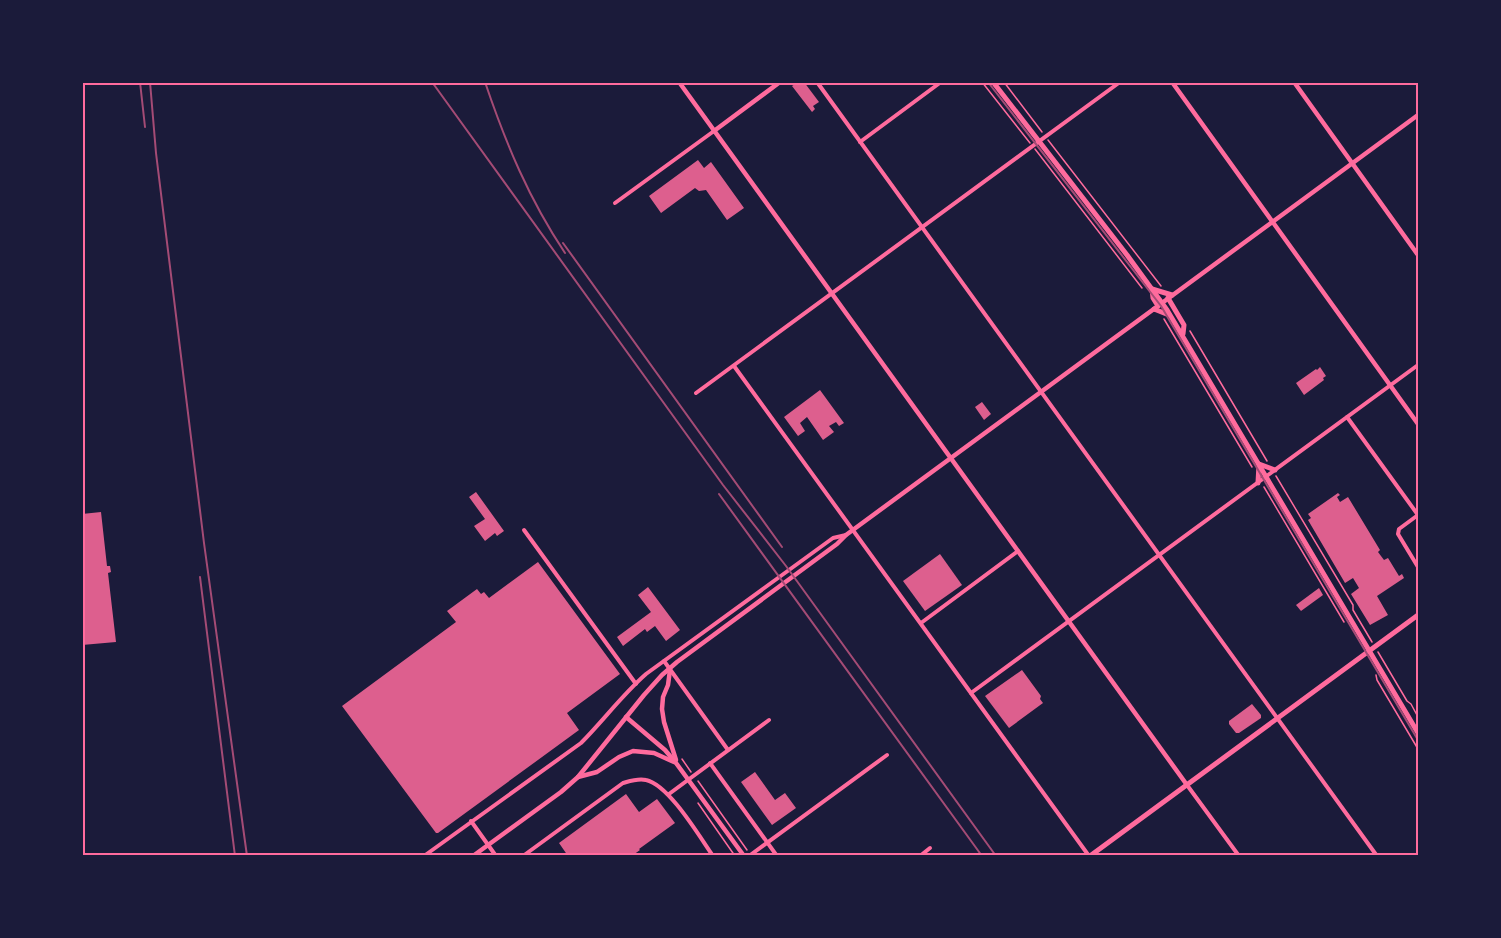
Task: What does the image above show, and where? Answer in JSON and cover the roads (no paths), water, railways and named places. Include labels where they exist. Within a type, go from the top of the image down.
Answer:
[{"type":"main road","points":[[993,82],[1152,289],[1158,306],[1171,316]]},
{"type":"main road","points":[[1152,289],[1170,297],[1184,325],[1183,336]]},
{"type":"main road","points":[[1152,289],[1153,298],[1158,306],[1171,316],[1419,733]]},
{"type":"main road","points":[[1259,464],[1273,470]]},
{"type":"main road","points":[[1258,483],[1259,464]]},
{"type":"main road","points":[[1090,855],[1419,615]]},
{"type":"street","points":[[679,82],[1239,855]]},
{"type":"street","points":[[615,203],[780,82]]},
{"type":"street","points":[[818,82],[1377,855]]},
{"type":"street","points":[[860,142],[940,82]]},
{"type":"street","points":[[696,393],[1120,82]]},
{"type":"street","points":[[1172,82],[1419,424]]},
{"type":"street","points":[[1294,82],[1419,255]]},
{"type":"street","points":[[473,855],[561,792],[578,777],[644,695],[692,651],[846,535],[1419,115]]},
{"type":"street","points":[[971,693],[1419,365]]},
{"type":"street","points":[[734,366],[1090,855]]},
{"type":"street","points":[[1347,417],[1419,514],[1398,529],[1398,534],[1419,567]]},
{"type":"street","points":[[524,530],[636,684]]},
{"type":"street","points":[[424,855],[581,744],[636,684],[664,661],[833,538],[846,535]]},
{"type":"street","points":[[921,623],[1018,551]]},
{"type":"street","points":[[664,661],[728,750]]},
{"type":"street","points":[[670,669],[662,709],[676,763]]},
{"type":"street","points":[[626,717],[665,750],[744,855]]},
{"type":"street","points":[[669,794],[769,720]]},
{"type":"street","points":[[578,777],[597,772],[619,757],[633,751],[654,753],[676,763]]},
{"type":"street","points":[[749,855],[887,755]]},
{"type":"street","points":[[710,763],[777,855]]},
{"type":"street","points":[[523,855],[623,783],[635,779],[645,779],[669,794],[713,855]]},
{"type":"street","points":[[471,821],[496,855]]},
{"type":"street","points":[[920,855],[930,848]]},
{"type":"railway","points":[[140,82],[145,127]]},
{"type":"railway","points":[[150,82],[156,153],[204,543],[247,856]]},
{"type":"railway","points":[[432,82],[723,485],[786,566],[996,856]]},
{"type":"railway","points":[[485,82],[519,170],[540,212],[565,253]]},
{"type":"railway","points":[[988,82],[1161,306],[1418,740]]},
{"type":"railway","points":[[563,243],[782,547]]},
{"type":"railway","points":[[719,494],[982,856]]},
{"type":"railway","points":[[200,577],[235,856]]}]
